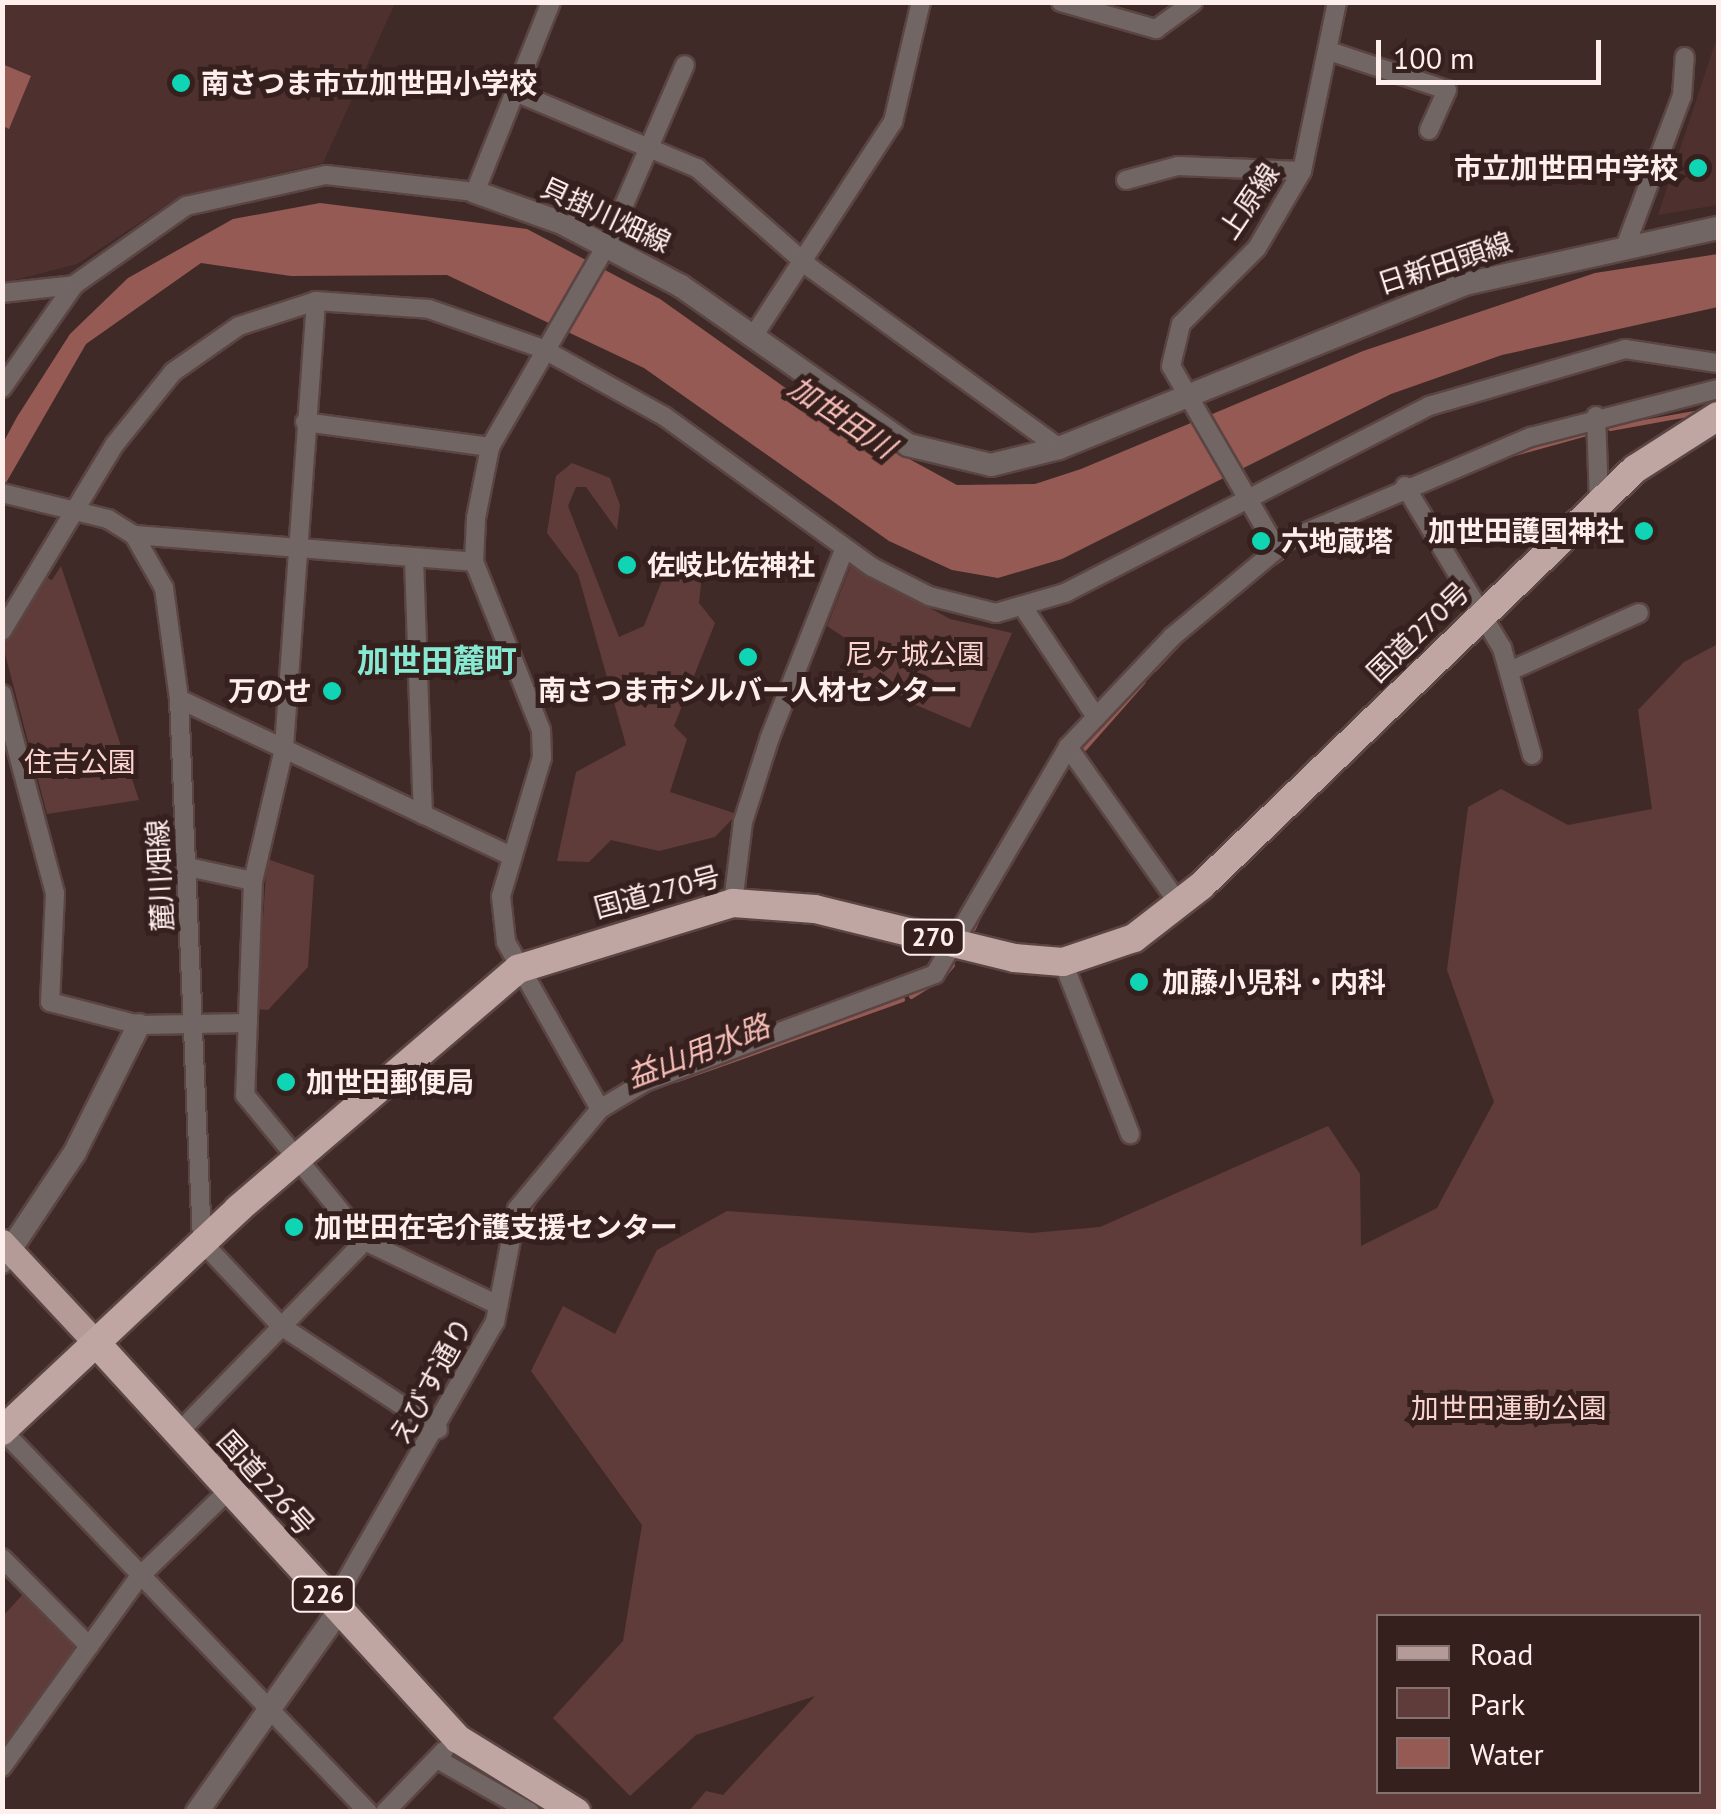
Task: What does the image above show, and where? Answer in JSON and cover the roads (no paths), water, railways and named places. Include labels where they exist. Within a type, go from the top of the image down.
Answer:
[{"type":"highway","name":"国道270号","points":[[2,1431],[202,1242],[518,968],[733,904],[815,908],[957,943],[1062,962],[1134,938],[1180,905],[1599,504],[1718,416]]},
{"type":"highway","name":"国道226号","points":[[97,1344],[458,1739],[576,1812]]},
{"type":"main road","points":[[5,1250],[97,1344]]},
{"type":"street","points":[[475,192],[551,2]]},
{"type":"street","points":[[752,338],[893,122],[921,2]]},
{"type":"street","points":[[1061,2],[1156,28],[1193,2]]},
{"type":"street","name":"上原線","points":[[1278,550],[1239,491],[1192,395],[1171,366],[1181,324],[1257,248],[1302,171],[1337,2]]},
{"type":"street","points":[[1329,51],[1447,90],[1429,130]]},
{"type":"street","points":[[1627,242],[1682,96],[1685,57]]},
{"type":"street","points":[[600,1109],[518,968],[501,920],[511,856],[542,758],[541,730],[474,562],[490,447],[605,248],[686,65]]},
{"type":"street","points":[[515,92],[650,147],[725,187],[805,257],[1059,448]]},
{"type":"street","points":[[1126,180],[1178,166],[1302,171]]},
{"type":"street","name":"貝掛川畑線","points":[[2,388],[74,285],[146,228],[230,190],[326,175],[475,192],[605,248],[752,338],[862,419],[934,455],[991,465],[1059,448],[1192,395]]},
{"type":"street","name":"日新田頭線","points":[[1192,395],[1464,284],[1627,242],[1718,228]]},
{"type":"street","points":[[2,293],[74,285]]},
{"type":"street","points":[[316,302],[295,550],[284,749],[253,880],[246,1095],[365,1241],[498,1305]]},
{"type":"street","points":[[2,631],[71,506],[144,403],[188,359],[265,315],[316,302],[428,309],[546,345],[664,416],[844,550],[964,608],[1023,607],[1239,491],[1429,406],[1546,368],[1626,350],[1718,363]]},
{"type":"street","name":"えびす通り","points":[[338,1612],[343,1586],[438,1429],[498,1305],[518,1209],[600,1109],[645,1082],[920,981],[957,943],[994,862],[1068,747],[1172,636],[1278,550],[1405,486],[1596,416],[1718,389]]},
{"type":"street","points":[[1596,416],[1599,504]]},
{"type":"street","points":[[305,422],[490,447]]},
{"type":"street","points":[[1405,486],[1512,670],[1532,755]]},
{"type":"street","points":[[2,492],[71,506],[134,535],[474,562]]},
{"type":"street","name":"麓川畑線","points":[[134,535],[164,588],[180,699],[202,1242]]},
{"type":"street","points":[[733,904],[744,822],[770,737],[844,550]]},
{"type":"street","points":[[414,559],[423,815]]},
{"type":"street","points":[[1023,607],[1096,717]]},
{"type":"street","points":[[1512,670],[1639,613]]},
{"type":"street","points":[[2,694],[55,893],[50,1002],[139,1025],[248,1023]]},
{"type":"street","points":[[180,699],[511,856]]},
{"type":"street","points":[[1068,747],[1180,905]]},
{"type":"street","points":[[188,867],[253,880]]},
{"type":"street","points":[[1062,962],[1130,1134]]},
{"type":"street","points":[[5,1250],[103,1103],[139,1025]]},
{"type":"street","points":[[178,1434],[365,1241]]},
{"type":"street","points":[[202,1242],[280,1326],[438,1429]]},
{"type":"street","points":[[2,1431],[368,1812]]},
{"type":"street","points":[[2,1767],[140,1576],[229,1490]]},
{"type":"street","points":[[2,1558],[89,1646]]},
{"type":"street","points":[[198,1812],[338,1612]]},
{"type":"street","points":[[385,1812],[458,1739]]},
{"type":"street","points":[[437,1759],[530,1812]]},
{"type":"water","points":[[2,64],[31,76],[9,129],[3,126]]},
{"type":"water","points":[[320,203],[527,229],[660,299],[808,404],[957,485],[1035,484],[1081,469],[1363,351],[1595,273],[1718,254],[1718,307],[1502,355],[1391,394],[1062,559],[998,578],[952,570],[889,541],[644,368],[447,275],[291,276],[201,263],[86,344],[3,488],[3,443],[17,417],[70,334],[128,278],[233,219]]},
{"type":"waterway","name":"益山用水路","points":[[1610,428],[1693,413]]},
{"type":"waterway","name":"益山用水路","points":[[1514,453],[1583,434]]},
{"type":"waterway","name":"益山用水路","points":[[1274,563],[1288,553]]},
{"type":"waterway","name":"益山用水路","points":[[1154,669],[1181,640]]},
{"type":"waterway","name":"益山用水路","points":[[1084,748],[1143,681]]},
{"type":"waterway","name":"益山用水路","points":[[973,928],[978,917]]},
{"type":"waterway","name":"益山用水路","points":[[941,978],[952,965]]},
{"type":"waterway","name":"益山用水路","points":[[911,996],[932,983]]},
{"type":"waterway","name":"益山用水路","points":[[675,1080],[902,999]]},
{"type":"waterway","points":[[522,1222],[534,1201]]},
{"type":"place","name":"南さつま市立加世田小学校","points":[[181,83]]},
{"type":"place","name":"市立加世田中学校","points":[[1698,168]]},
{"type":"place","name":"加世田護国神社","points":[[1644,531]]},
{"type":"place","name":"六地蔵塔","points":[[1261,541]]},
{"type":"place","name":"佐岐比佐神社","points":[[627,565]]},
{"type":"place","name":"南さつま市シルバー人材センター","points":[[748,657]]},
{"type":"place","name":"万のせ","points":[[332,691]]},
{"type":"place","name":"加藤小児科・内科","points":[[1139,982]]},
{"type":"place","name":"加世田郵便局","points":[[286,1082]]},
{"type":"place","name":"加世田在宅介護支援センター","points":[[294,1227]]},
{"type":"district","name":"加世田麓町","points":[[437,660]]},
{"type":"water label","name":"加世田川","points":[[842,417]]},
{"type":"park label","name":"尼ヶ城公園","points":[[915,654]]},
{"type":"park label","name":"住吉公園","points":[[80,762]]},
{"type":"park label","name":"加世田運動公園","points":[[1509,1408]]}]
